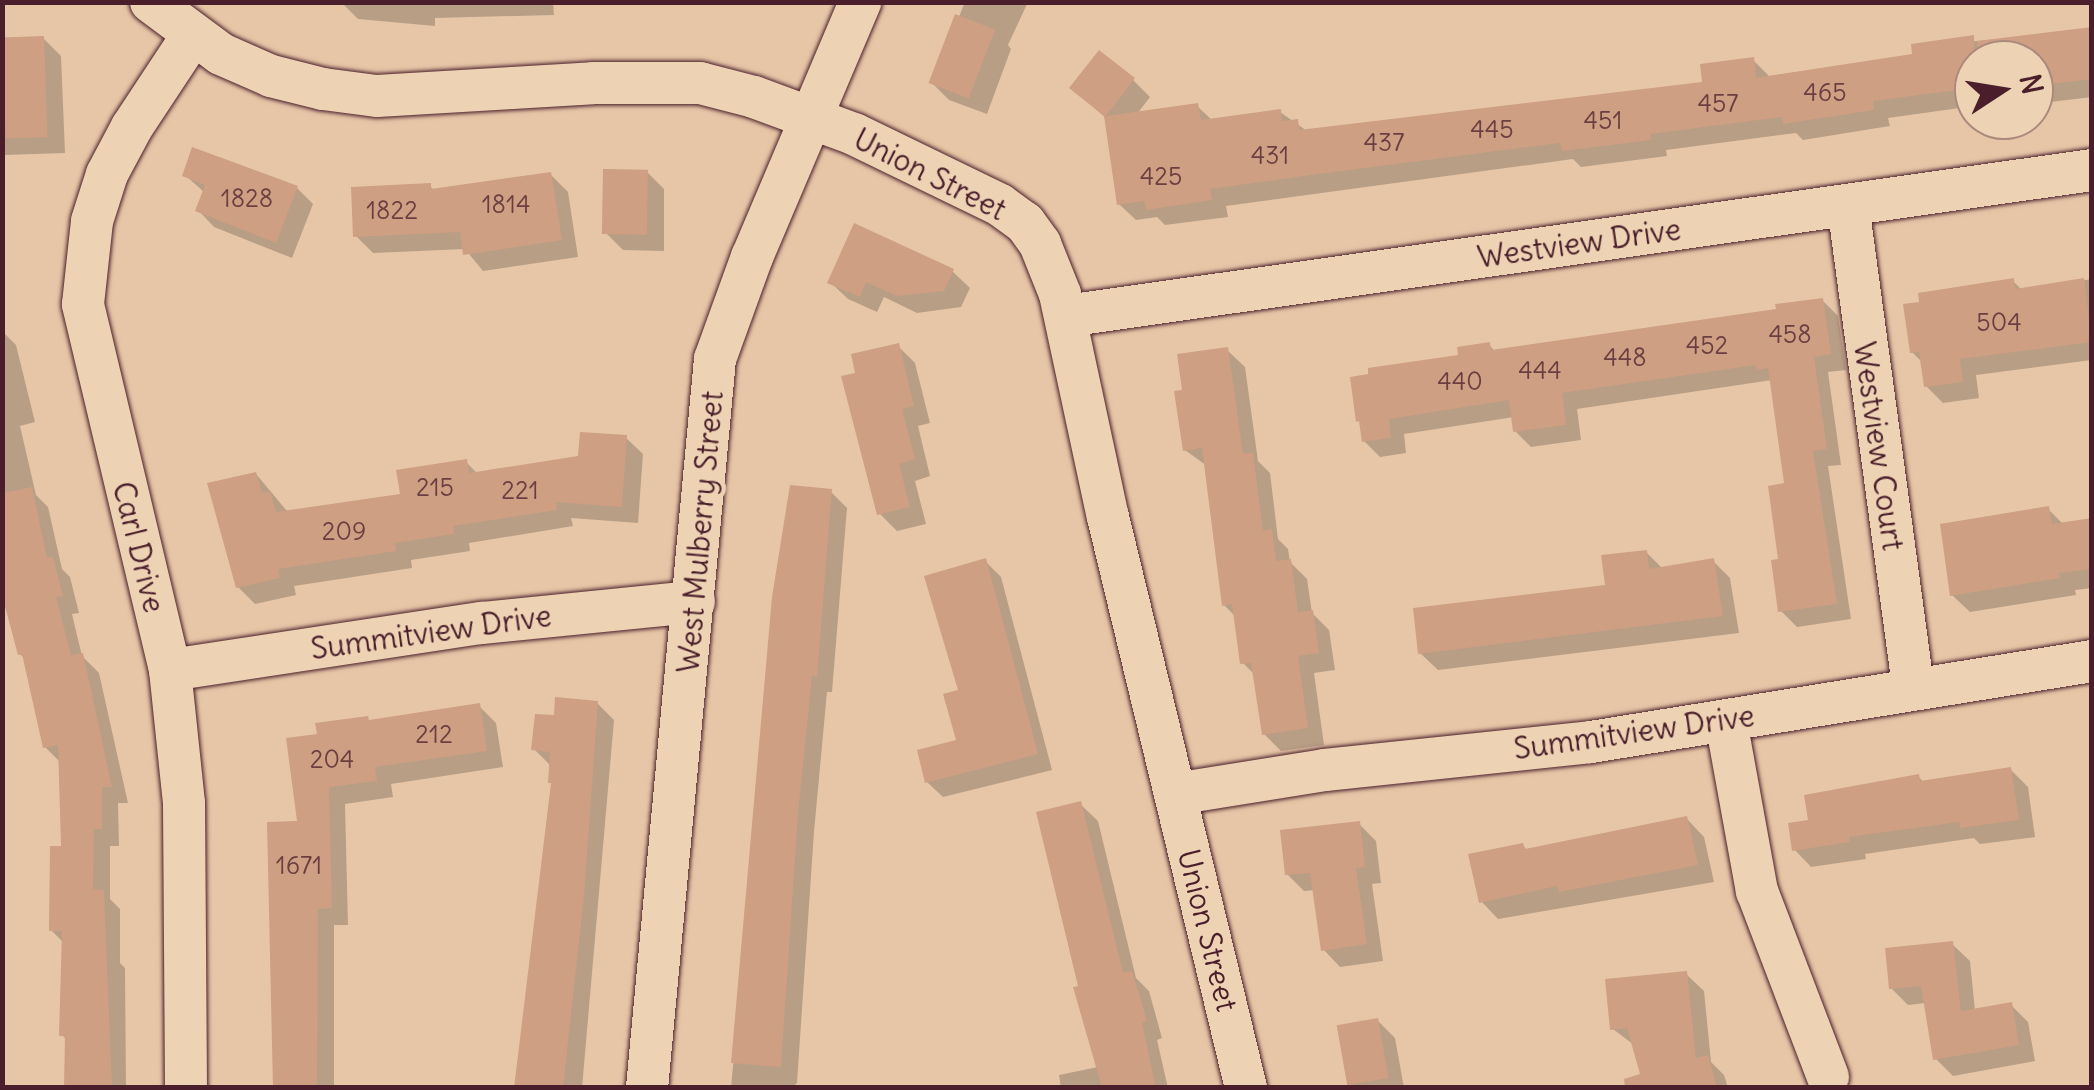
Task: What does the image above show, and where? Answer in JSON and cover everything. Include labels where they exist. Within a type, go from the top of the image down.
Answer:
[{"type":"street","name":"Union Street","points":[[151,2],[220,54],[270,76],[322,89],[377,96],[593,83],[700,84],[810,116],[1000,205],[1025,223],[1054,275],[1066,316],[1246,1088]]},
{"type":"street","name":"West Mulberry Street","points":[[646,1088],[715,359],[810,116],[860,2]]},
{"type":"street","name":"Carl Drive","points":[[186,1088],[184,803],[170,670],[83,304],[92,222],[108,174],[192,36]]},
{"type":"street","name":"Westview Drive","points":[[1066,316],[2092,170]]},
{"type":"street","name":"Westview Court","points":[[1848,205],[1914,686]]},
{"type":"street","name":"Summitview Drive","points":[[170,670],[482,623],[694,602]]},
{"type":"street","name":"Summitview Drive","points":[[1175,794],[1325,770],[1591,742],[1726,722],[1914,686],[2092,661]]},
{"type":"street","points":[[1726,722],[1757,890],[1828,1077]]},
{"type":"building","points":[[955,14],[995,29],[969,98],[928,83]]},
{"type":"building","points":[[2092,27],[2092,79],[2054,84],[2054,40],[1985,40]]},
{"type":"building","points":[[1974,35],[1974,40],[1954,40],[1954,91],[1873,101],[1874,110],[1783,124],[1782,117],[1650,134],[1651,140],[1562,151],[1560,143],[1318,174],[1210,189],[1212,200],[1146,210],[1144,201],[1117,205],[1104,116],[1069,88],[1099,50],[1135,78],[1106,116],[1198,103],[1201,120],[1281,109],[1282,121],[1298,119],[1299,130],[1702,82],[1700,64],[1754,57],[1756,78],[1912,54],[1911,44]]},
{"type":"building","points":[[44,36],[48,137],[6,138],[2,37]]},
{"type":"building","points":[[192,147],[298,186],[276,243],[195,211],[205,185],[182,176]]},
{"type":"building","points":[[603,169],[648,170],[647,235],[602,234]]},
{"type":"building","points":[[551,172],[562,240],[463,255],[460,232],[353,237],[351,187],[431,183],[431,189]]},
{"type":"building","points":[[854,223],[954,269],[944,291],[897,296],[866,282],[860,297],[827,283]]},
{"type":"building","points":[[2014,278],[2015,289],[2084,278],[2092,342],[1960,359],[1963,382],[1924,387],[1919,352],[1910,353],[1903,304],[1919,302],[1918,293]]},
{"type":"building","points":[[1823,298],[1831,354],[1814,357],[1827,449],[1813,451],[1837,604],[1778,612],[1771,560],[1778,559],[1768,486],[1784,483],[1768,368],[1757,370],[1756,365],[1562,393],[1566,425],[1513,432],[1509,400],[1389,419],[1391,438],[1362,442],[1359,421],[1356,422],[1350,377],[1368,374],[1368,368],[1458,355],[1457,347],[1490,342],[1491,350],[1776,309],[1775,304]]},
{"type":"building","points":[[899,343],[914,406],[902,409],[915,459],[899,464],[910,507],[877,515],[841,376],[855,373],[851,354]]},
{"type":"building","points":[[1228,347],[1243,454],[1253,453],[1263,531],[1272,529],[1276,561],[1291,559],[1298,612],[1313,610],[1319,653],[1298,656],[1308,728],[1262,735],[1251,663],[1240,664],[1232,604],[1222,606],[1202,448],[1183,451],[1174,391],[1182,390],[1177,354]]},
{"type":"building","points":[[580,432],[627,435],[622,507],[556,502],[557,510],[453,526],[454,534],[395,543],[396,551],[278,569],[280,578],[236,588],[207,483],[256,472],[262,493],[270,491],[276,512],[400,494],[396,470],[467,459],[469,473],[578,456]]},
{"type":"building","points":[[790,485],[832,489],[817,677],[812,676],[798,814],[781,1067],[731,1063],[772,597]]},
{"type":"building","points":[[32,487],[47,558],[53,557],[63,596],[56,597],[71,655],[83,653],[112,787],[102,787],[102,829],[94,829],[93,889],[104,890],[112,1088],[64,1088],[65,1036],[59,1036],[62,931],[49,931],[50,846],[61,846],[58,745],[43,748],[22,654],[18,655],[2,595],[2,493]]},
{"type":"building","points":[[2049,506],[2052,524],[2092,518],[2092,569],[1950,596],[1940,524]]},
{"type":"building","points":[[1647,550],[1649,569],[1714,558],[1723,616],[1418,654],[1413,608],[1605,585],[1601,555]]},
{"type":"building","points":[[986,558],[1038,754],[925,783],[917,750],[956,740],[943,694],[958,690],[924,576]]},
{"type":"building","points":[[555,697],[598,701],[584,896],[563,1088],[514,1088],[551,783],[550,752],[531,750],[535,714],[554,715]]},
{"type":"building","points":[[480,703],[487,751],[375,767],[377,781],[329,787],[332,908],[318,909],[317,1088],[273,1088],[267,822],[297,821],[286,738],[317,734],[315,723],[368,716],[369,720]]},
{"type":"building","points":[[2011,767],[2019,820],[1960,828],[1959,822],[1849,837],[1850,842],[1792,851],[1788,823],[1808,820],[1804,795],[1919,774],[1920,781]]},
{"type":"building","points":[[1081,801],[1123,973],[1132,971],[1147,1021],[1142,1023],[1156,1088],[1102,1088],[1073,987],[1078,986],[1036,812]]},
{"type":"building","points":[[1687,816],[1698,865],[1559,892],[1557,886],[1479,903],[1468,854],[1523,843],[1525,849]]},
{"type":"building","points":[[1360,821],[1365,867],[1356,868],[1367,944],[1321,951],[1310,873],[1285,875],[1280,830]]},
{"type":"building","points":[[1953,941],[1961,1011],[2012,1002],[2019,1045],[1933,1060],[1921,986],[1889,989],[1885,948]]},
{"type":"building","points":[[1687,971],[1696,1058],[1708,1055],[1717,1088],[1625,1088],[1624,1079],[1640,1074],[1627,1028],[1610,1030],[1605,979]]},
{"type":"building","points":[[1378,1018],[1389,1078],[1347,1085],[1337,1025]]}]
